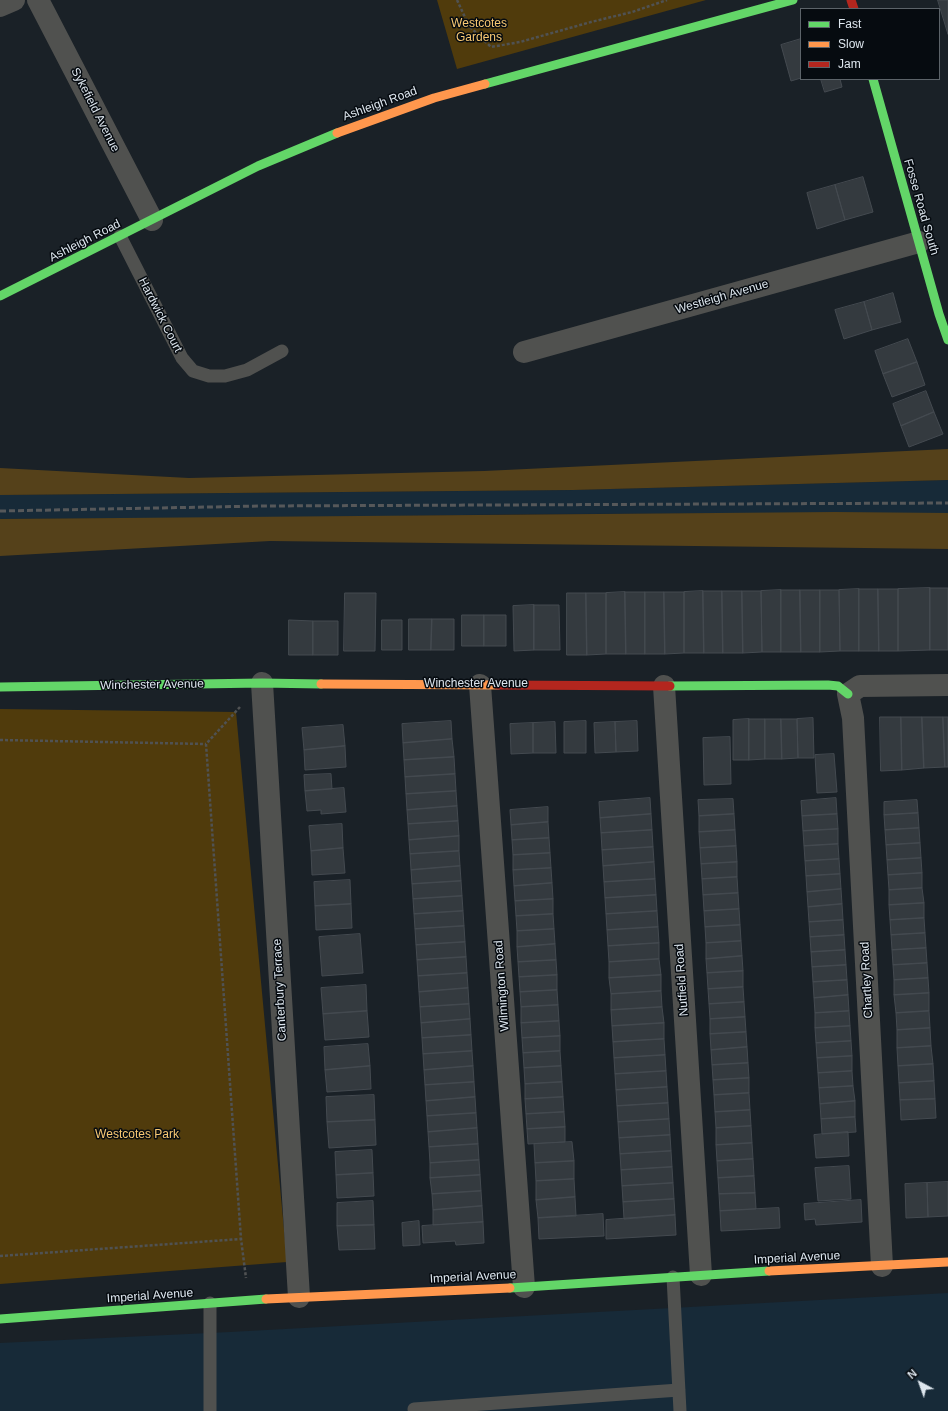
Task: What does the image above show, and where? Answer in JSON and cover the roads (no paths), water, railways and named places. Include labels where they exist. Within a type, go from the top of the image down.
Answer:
[{"type":"street","points":[[0,6],[14,0]]},
{"type":"street","name":"Sykefield Avenue","points":[[38,0],[152,220]]},
{"type":"street","name":"Ashleigh Road","points":[[0,296],[258,166],[320,139],[434,98],[793,0]]},
{"type":"street","name":"Fosse Road South","points":[[873,80],[919,242],[943,313],[948,340]]},
{"type":"street","name":"Westleigh Avenue","points":[[524,352],[919,242]]},
{"type":"street","name":"Winchester Avenue","points":[[0,687],[262,683],[664,686],[828,685],[838,686],[848,694]]},
{"type":"street","name":"Canterbury Terrace","points":[[262,683],[299,1297]]},
{"type":"street","name":"Wilmington Road","points":[[480,684],[524,1287]]},
{"type":"street","points":[[848,694],[860,686],[948,685]]},
{"type":"street","name":"Nutfield Road","points":[[664,686],[701,1274]]},
{"type":"street","name":"Chartley Road","points":[[848,694],[853,718],[882,1266]]},
{"type":"street","name":"Imperial Avenue","points":[[0,1319],[248,1300],[524,1287],[701,1274],[948,1262]]},
{"type":"lane","name":"Hardwick Court","points":[[120,236],[182,358],[193,371],[209,376],[225,376],[247,370],[282,351]]},
{"type":"lane","points":[[673,1277],[680,1411]]},
{"type":"lane","points":[[210,1303],[210,1411]]},
{"type":"lane","points":[[414,1409],[679,1390]]},
{"type":"railway","points":[[0,511],[262,506],[948,503]]},
{"type":"park label","name":"Westcotes Gardens","points":[[479,31]]},
{"type":"park label","name":"Westcotes Park","points":[[137,1135]]}]
